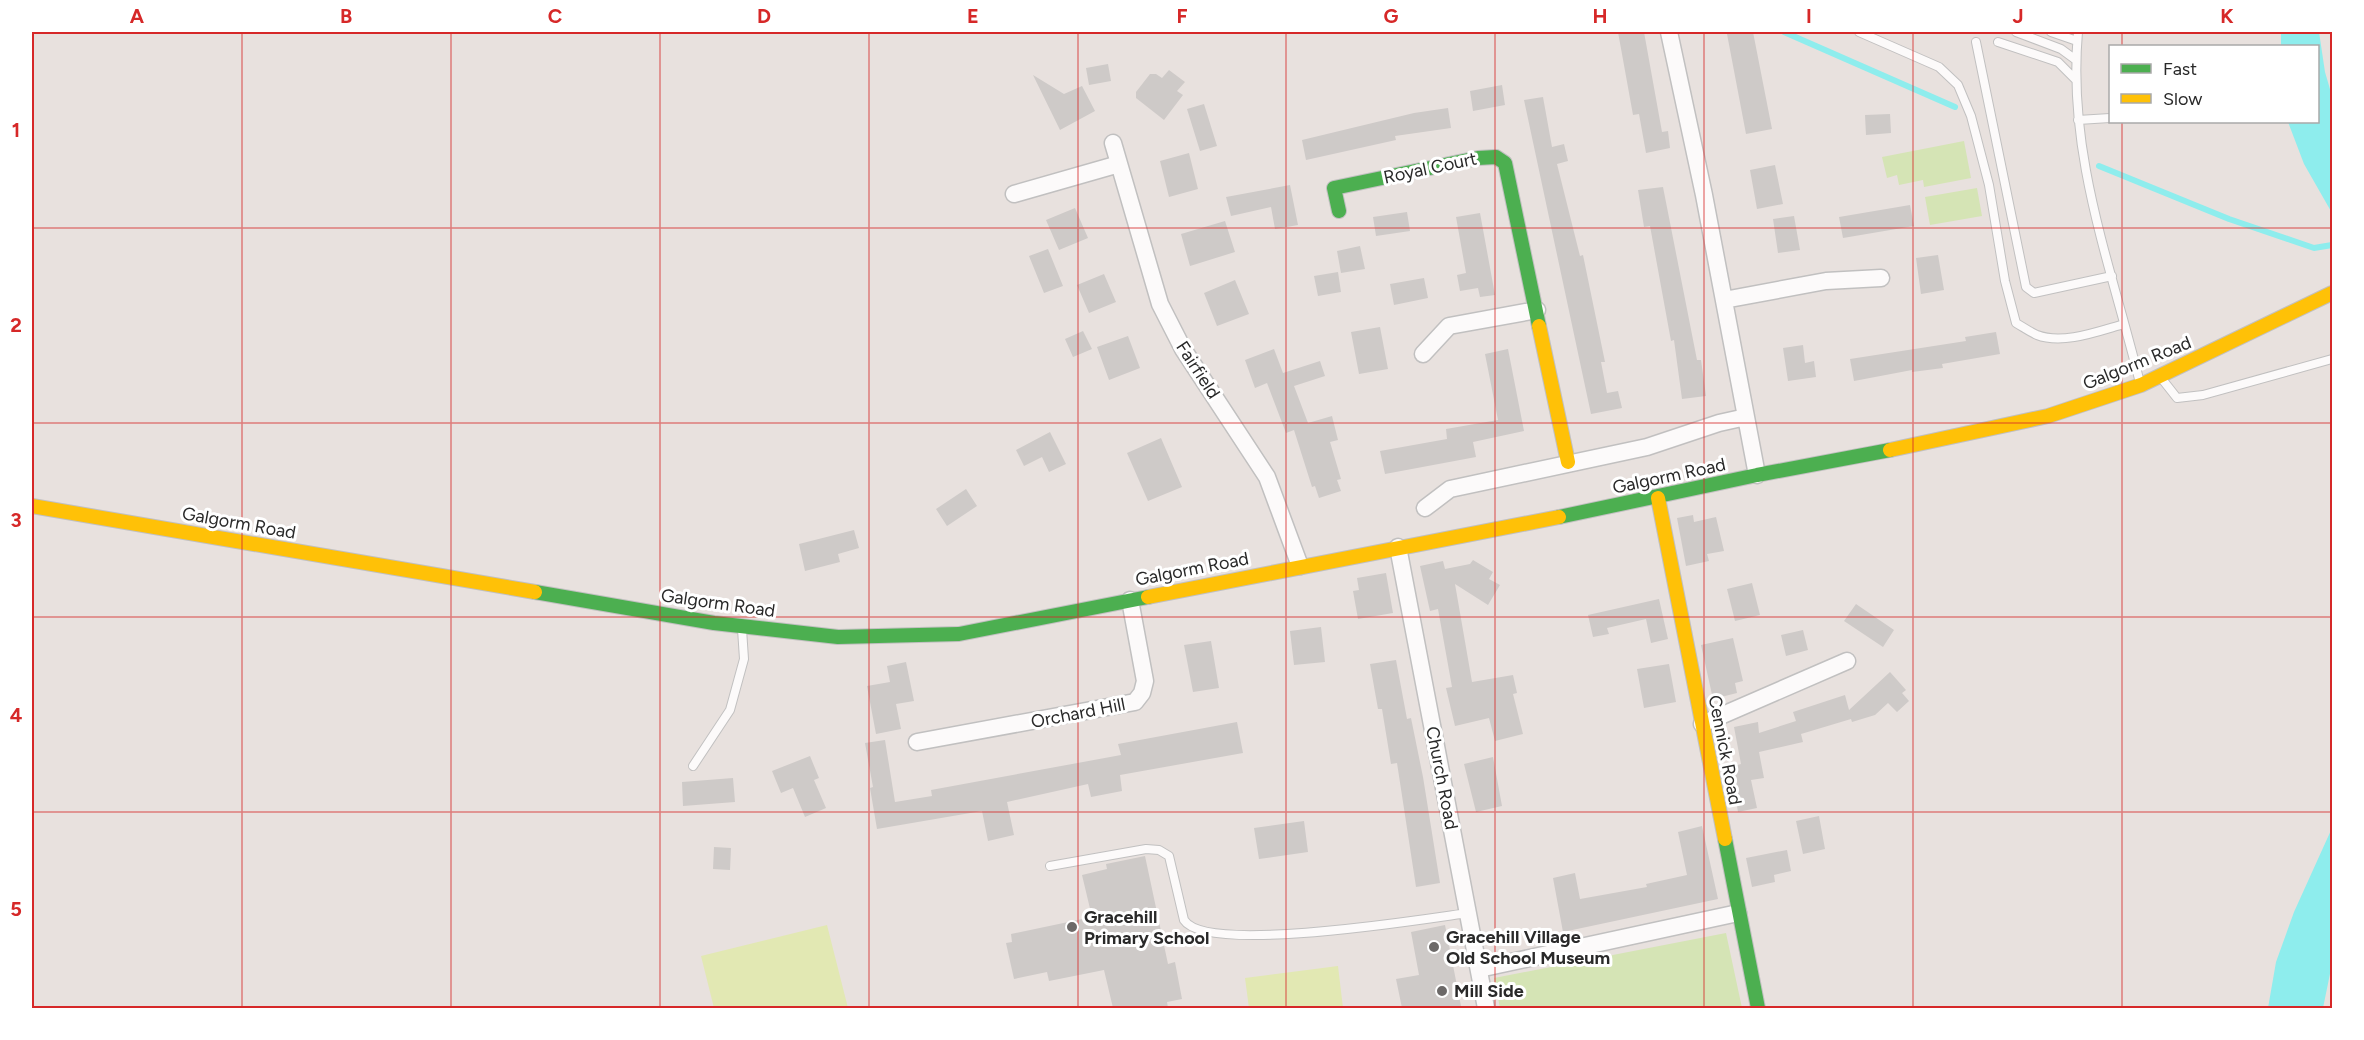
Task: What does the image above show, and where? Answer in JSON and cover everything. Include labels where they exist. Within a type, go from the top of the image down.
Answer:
[{"type":"main road","name":"Royal Court","points":[[1339,211],[1334,188],[1478,158],[1491,156],[1502,159],[1508,166],[1568,462]]},
{"type":"main road","name":"Galgorm Road","points":[[32,506],[742,626],[838,637],[959,634],[1658,498],[1757,475],[1946,440],[2048,416],[2140,385],[2332,293]]},
{"type":"main road","name":"Cennick Road","points":[[1658,498],[1758,1008]]},
{"type":"street","points":[[1669,32],[1704,195],[1757,475]]},
{"type":"street","name":"Fairfield","points":[[1113,143],[1160,304],[1183,349],[1267,477],[1300,566]]},
{"type":"street","points":[[1014,194],[1119,164]]},
{"type":"street","points":[[1724,300],[1826,281],[1881,279]]},
{"type":"street","points":[[1423,354],[1449,326],[1537,310]]},
{"type":"street","points":[[1425,508],[1450,489],[1568,462],[1647,447],[1719,423],[1746,417]]},
{"type":"street","name":"Church Road","points":[[1398,547],[1486,1008]]},
{"type":"street","name":"Orchard Hill","points":[[917,742],[1135,702],[1143,693],[1145,681],[1130,600]]},
{"type":"street","points":[[1702,724],[1847,661]]},
{"type":"street","points":[[1479,969],[1738,913]]},
{"type":"lane","points":[[1860,32],[1939,67],[1958,85],[1971,116],[1989,185],[2016,323],[2037,335],[2053,338],[2091,333],[2124,324]]},
{"type":"lane","points":[[2016,32],[2061,49],[2076,60]]},
{"type":"lane","points":[[2051,32],[2078,36],[2076,80],[2078,120],[2086,182],[2140,385]]},
{"type":"lane","points":[[1976,42],[2026,287],[2034,293],[2112,276]]},
{"type":"lane","points":[[1998,42],[2058,62],[2076,80]]},
{"type":"lane","points":[[2078,120],[2109,118]]},
{"type":"lane","points":[[2160,376],[2177,398],[2203,395],[2332,359]]},
{"type":"lane","points":[[693,766],[730,710],[744,659],[742,626]]},
{"type":"lane","points":[[1050,866],[1146,849],[1159,850],[1169,856],[1184,920],[1191,929],[1202,933],[1266,936],[1468,914]]},
{"type":"green space","points":[[1964,141],[1971,178],[1924,187],[1923,180],[1899,185],[1897,175],[1887,178],[1882,157]]},
{"type":"green space","points":[[1977,188],[1982,216],[1930,225],[1925,197]]},
{"type":"green space","points":[[827,925],[848,1008],[714,1008],[701,956]]},
{"type":"green space","points":[[1726,933],[1742,1008],[1500,1008],[1494,978]]},
{"type":"green space","points":[[1338,966],[1343,1008],[1249,1008],[1245,978]]},
{"type":"water","points":[[2281,32],[2319,32],[2325,72],[2332,96],[2332,213],[2304,164],[2288,123],[2319,123],[2319,45],[2281,45]]},
{"type":"water","points":[[2332,828],[2332,964],[2323,1008],[2268,1008],[2276,962],[2294,912]]},
{"type":"building","points":[[1618,32],[1644,32],[1662,132],[1668,131],[1670,148],[1646,153],[1639,114],[1633,115]]},
{"type":"building","points":[[1753,32],[1772,129],[1746,134],[1727,34]]},
{"type":"building","points":[[1108,64],[1111,81],[1089,85],[1086,68]]},
{"type":"building","points":[[1169,70],[1185,82],[1177,91],[1183,95],[1164,120],[1136,98],[1136,92],[1150,74],[1156,74],[1162,78]]},
{"type":"building","points":[[1033,75],[1064,94],[1082,86],[1095,111],[1060,130]]},
{"type":"building","points":[[1502,85],[1505,105],[1473,111],[1470,91]]},
{"type":"building","points":[[1543,97],[1552,147],[1564,144],[1568,161],[1557,164],[1580,256],[1583,255],[1605,362],[1601,362],[1607,393],[1618,391],[1622,408],[1591,414],[1524,100]]},
{"type":"building","points":[[1204,104],[1217,146],[1200,151],[1187,109]]},
{"type":"building","points":[[1448,108],[1451,128],[1395,136],[1396,140],[1306,160],[1302,140],[1414,113]]},
{"type":"building","points":[[1890,114],[1891,133],[1866,135],[1865,115]]},
{"type":"building","points":[[1189,153],[1198,189],[1169,197],[1160,161]]},
{"type":"building","points":[[1775,165],[1783,204],[1757,209],[1750,170]]},
{"type":"building","points":[[1290,185],[1298,225],[1275,229],[1271,207],[1231,216],[1226,197]]},
{"type":"building","points":[[1663,187],[1697,360],[1701,360],[1706,396],[1682,399],[1674,340],[1671,341],[1650,226],[1644,227],[1638,190]]},
{"type":"building","points":[[1910,205],[1914,226],[1843,238],[1839,217]]},
{"type":"building","points":[[1075,208],[1088,238],[1059,250],[1046,220]]},
{"type":"building","points":[[1407,212],[1410,231],[1376,236],[1373,217]]},
{"type":"building","points":[[1480,213],[1495,295],[1480,297],[1478,288],[1460,291],[1457,275],[1466,273],[1456,217]]},
{"type":"building","points":[[1794,216],[1800,250],[1778,253],[1773,219]]},
{"type":"building","points":[[1225,221],[1235,252],[1190,266],[1181,234]]},
{"type":"building","points":[[1360,246],[1365,269],[1341,273],[1337,251]]},
{"type":"building","points":[[1048,249],[1063,286],[1044,293],[1029,256]]},
{"type":"building","points":[[1938,255],[1944,290],[1921,294],[1916,258]]},
{"type":"building","points":[[1338,272],[1341,292],[1318,296],[1314,276]]},
{"type":"building","points":[[1104,274],[1116,302],[1089,313],[1077,285]]},
{"type":"building","points":[[1424,278],[1428,298],[1394,305],[1390,284]]},
{"type":"building","points":[[1235,280],[1249,314],[1217,326],[1204,293]]},
{"type":"building","points":[[1380,327],[1388,369],[1359,374],[1351,332]]},
{"type":"building","points":[[1083,331],[1092,349],[1073,357],[1065,339]]},
{"type":"building","points":[[1996,332],[2000,354],[1942,364],[1943,368],[1912,372],[1912,370],[1854,381],[1850,359],[1966,341],[1965,337]]},
{"type":"building","points":[[1128,336],[1140,368],[1109,380],[1097,347]]},
{"type":"building","points":[[1803,345],[1805,363],[1814,361],[1816,377],[1788,381],[1783,348]]},
{"type":"building","points":[[1274,349],[1283,373],[1320,361],[1325,376],[1294,386],[1308,423],[1332,416],[1338,440],[1330,442],[1341,479],[1337,480],[1341,491],[1319,498],[1315,486],[1312,487],[1294,430],[1286,433],[1267,383],[1255,388],[1245,360]]},
{"type":"building","points":[[1508,349],[1524,431],[1473,442],[1476,457],[1385,474],[1380,451],[1447,439],[1446,429],[1498,420],[1485,354]]},
{"type":"building","points":[[1050,432],[1066,464],[1049,472],[1042,457],[1024,466],[1016,450]]},
{"type":"building","points":[[1161,438],[1182,487],[1148,501],[1127,453]]},
{"type":"building","points":[[966,489],[977,506],[947,526],[936,509]]},
{"type":"building","points":[[1693,515],[1694,522],[1716,517],[1724,551],[1707,554],[1709,561],[1686,566],[1677,518]]},
{"type":"building","points":[[854,530],[859,548],[838,554],[840,562],[805,571],[799,544]]},
{"type":"building","points":[[1473,560],[1493,572],[1489,579],[1500,585],[1488,605],[1455,584],[1472,682],[1513,675],[1517,693],[1513,694],[1523,734],[1495,741],[1489,718],[1455,726],[1446,688],[1452,687],[1438,609],[1430,611],[1420,566],[1443,561],[1445,569],[1470,564]]},
{"type":"building","points":[[1386,573],[1393,613],[1358,619],[1353,591],[1359,590],[1357,578]]},
{"type":"building","points":[[1752,583],[1760,615],[1735,621],[1727,589]]},
{"type":"building","points":[[1659,599],[1668,639],[1651,643],[1646,619],[1607,628],[1609,634],[1593,637],[1588,615]]},
{"type":"building","points":[[1856,604],[1894,630],[1883,647],[1844,621]]},
{"type":"building","points":[[1321,627],[1325,662],[1294,665],[1290,631]]},
{"type":"building","points":[[1803,630],[1808,650],[1786,656],[1781,635]]},
{"type":"building","points":[[1733,638],[1743,681],[1735,683],[1737,693],[1713,699],[1701,645]]},
{"type":"building","points":[[1211,641],[1219,688],[1193,692],[1184,645]]},
{"type":"building","points":[[1396,660],[1407,719],[1411,718],[1423,777],[1440,883],[1416,887],[1397,763],[1391,764],[1382,709],[1378,709],[1370,664]]},
{"type":"building","points":[[906,662],[914,701],[896,704],[901,729],[876,734],[867,686],[890,682],[887,666]]},
{"type":"building","points":[[1669,664],[1676,702],[1644,708],[1637,669]]},
{"type":"building","points":[[1890,672],[1906,690],[1902,693],[1909,701],[1897,712],[1888,703],[1875,715],[1852,722],[1851,719],[1801,734],[1803,742],[1759,752],[1764,778],[1751,780],[1757,808],[1738,812],[1730,767],[1741,764],[1734,727],[1758,722],[1759,733],[1796,721],[1793,712],[1845,695],[1849,710]]},
{"type":"building","points":[[1237,722],[1243,753],[1120,775],[1122,791],[1091,797],[1088,784],[1007,802],[1014,835],[988,841],[982,811],[877,829],[870,788],[873,787],[865,743],[885,740],[895,802],[932,796],[931,790],[1121,755],[1118,744]]},
{"type":"building","points":[[810,756],[819,778],[814,780],[826,808],[805,817],[793,788],[781,793],[772,771]]},
{"type":"building","points":[[1493,757],[1502,806],[1476,812],[1464,764]]},
{"type":"building","points":[[733,778],[735,802],[683,806],[682,782]]},
{"type":"building","points":[[1819,816],[1825,849],[1803,854],[1796,821]]},
{"type":"building","points":[[1304,821],[1308,852],[1259,859],[1254,828]]},
{"type":"building","points":[[1702,826],[1718,899],[1563,932],[1553,878],[1575,873],[1580,899],[1647,887],[1646,884],[1687,875],[1678,832]]},
{"type":"building","points":[[714,847],[731,848],[730,870],[713,869]]},
{"type":"building","points":[[1787,850],[1791,871],[1774,875],[1775,882],[1752,887],[1746,858]]},
{"type":"building","points":[[1145,856],[1168,964],[1175,962],[1182,999],[1167,1002],[1168,1008],[1113,1008],[1104,970],[1049,981],[1047,972],[1014,979],[1006,943],[1012,942],[1011,934],[1092,917],[1082,875],[1107,869],[1106,864]]},
{"type":"building","points":[[1445,925],[1461,1006],[1402,1008],[1396,979],[1419,975],[1411,932]]},
{"type":"waterway","points":[[1784,32],[1955,107]]},
{"type":"waterway","points":[[2099,166],[2229,219],[2314,248],[2332,245]]},
{"type":"traffic: fast","points":[[1339,211],[1334,188],[1478,158],[1496,157],[1505,163],[1539,326]]},
{"type":"traffic: fast","points":[[1559,517],[1757,475],[1890,450]]},
{"type":"traffic: fast","points":[[535,592],[714,623],[838,637],[959,634],[1148,597]]},
{"type":"traffic: fast","points":[[1725,839],[1758,1008]]},
{"type":"traffic: slow","points":[[1890,450],[2048,416],[2141,385],[2332,293]]},
{"type":"traffic: slow","points":[[1539,326],[1568,462]]},
{"type":"traffic: slow","points":[[1658,498],[1725,839]]},
{"type":"traffic: slow","points":[[32,506],[535,592]]},
{"type":"traffic: slow","points":[[1148,597],[1559,517]]},
{"type":"place","name":"Gracehill Primary School","points":[[1072,927]]},
{"type":"place","name":"Gracehill Village Old School Museum","points":[[1434,947]]},
{"type":"place","name":"Mill Side","points":[[1442,991]]}]
